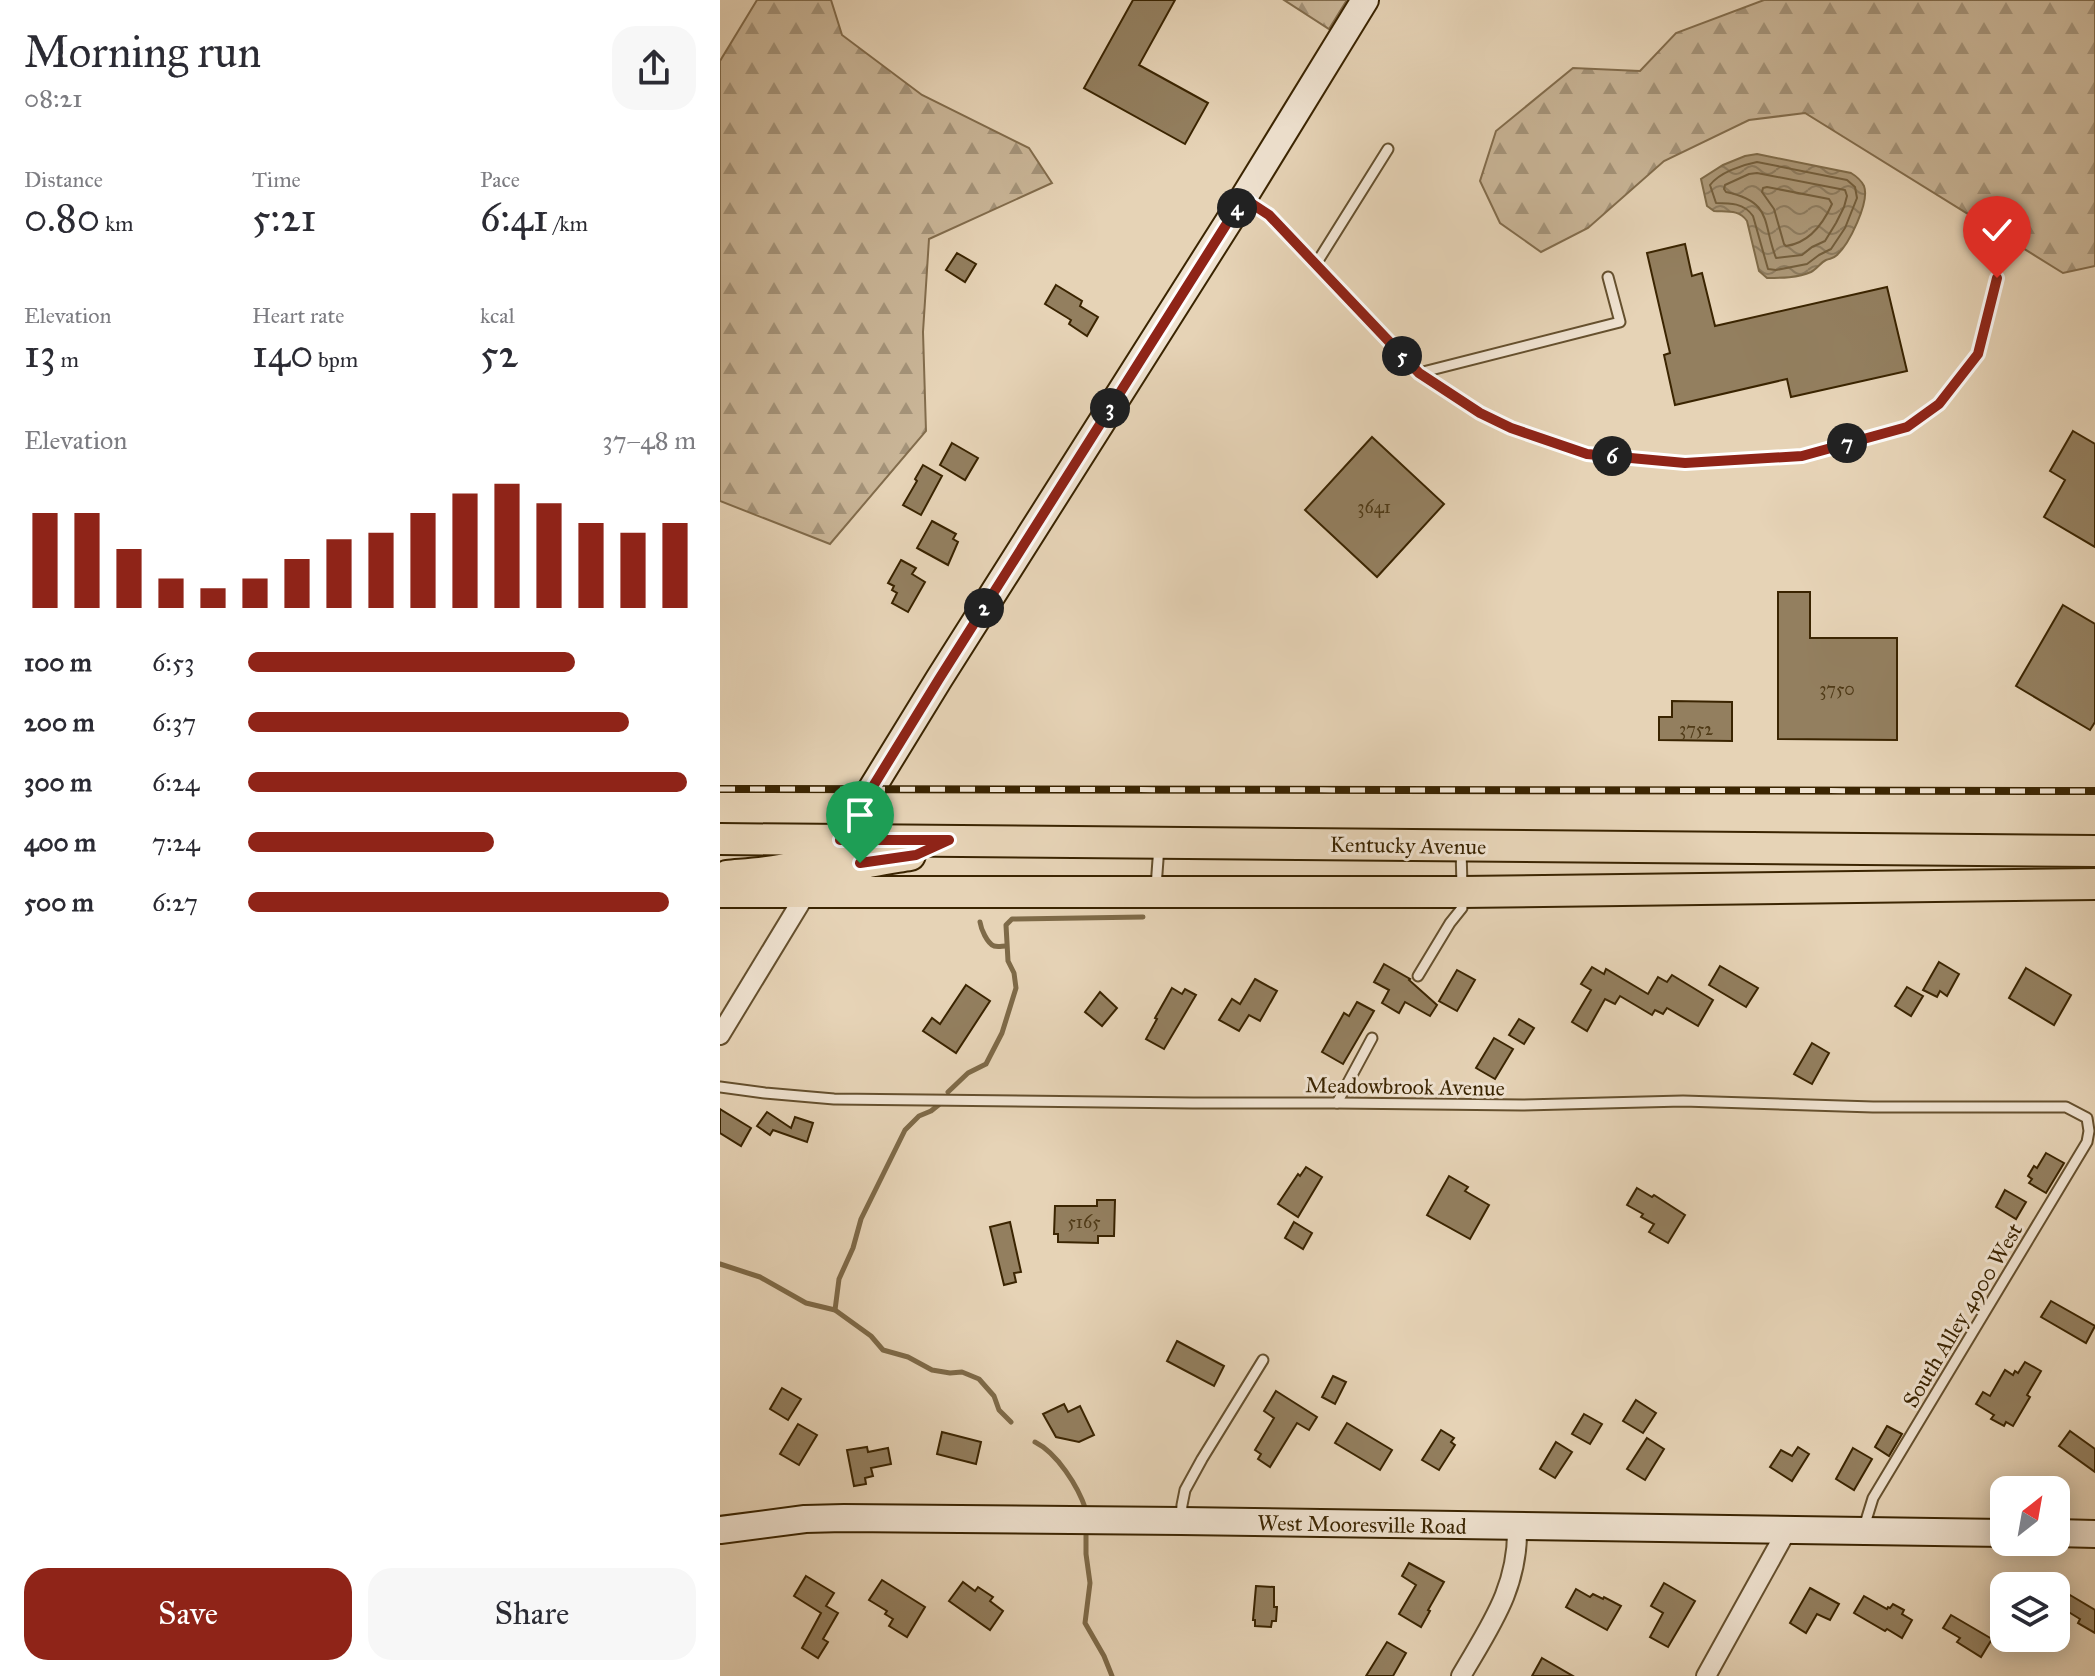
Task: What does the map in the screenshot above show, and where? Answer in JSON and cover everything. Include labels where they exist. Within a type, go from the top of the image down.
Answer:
[{"type":"main road","name":"Kentucky Avenue","points":[[720,839],[2095,851]]},
{"type":"main road","points":[[720,877],[769,871],[806,862],[820,856],[840,840]]},
{"type":"main road","points":[[807,892],[823,879],[848,867],[916,855],[949,840]]},
{"type":"main road","name":"Kentucky Avenue","points":[[720,892],[1156,892],[1462,900],[2095,884]]},
{"type":"street","points":[[720,1035],[939,679],[1365,0]]},
{"type":"street","name":"West Mooresville Road","points":[[720,1530],[805,1519],[844,1518],[1990,1533]]},
{"type":"street","points":[[1461,1676],[1502,1605],[1513,1570],[1517,1526]]},
{"type":"street","points":[[1706,1676],[1787,1530]]},
{"type":"street","points":[[2070,1533],[2095,1534]]},
{"type":"lane","points":[[1316,264],[1388,149]]},
{"type":"lane","points":[[1243,198],[1269,215],[1419,373],[1480,413],[1511,428],[1587,454],[1685,463],[1802,456],[1907,427],[1939,404],[1978,354],[1997,278]]},
{"type":"lane","points":[[1419,373],[1620,322],[1608,277]]},
{"type":"lane","points":[[1156,892],[1159,842]]},
{"type":"lane","points":[[1418,976],[1462,900],[1461,845]]},
{"type":"lane","points":[[1337,1103],[1372,1038]]},
{"type":"lane","name":"Meadowbrook Avenue","points":[[720,1087],[834,1099],[1522,1105],[1683,1101],[1873,1107],[2066,1107],[2087,1118]]},
{"type":"lane","name":"South Alley 4900 West","points":[[1864,1530],[1873,1498],[2087,1142],[2087,1118]]},
{"type":"lane","points":[[1181,1521],[1185,1490],[1263,1360]]},
{"type":"green space","points":[[757,0],[831,0],[842,35],[922,95],[1029,148],[1052,183],[929,239],[923,332],[926,431],[830,544],[720,501],[720,61]]},
{"type":"green space","points":[[1284,0],[1347,0],[1329,29]]},
{"type":"green space","points":[[1764,0],[2095,0],[2095,266],[2063,273],[1805,113],[1749,120],[1664,161],[1588,228],[1541,252],[1500,223],[1480,181],[1496,131],[1573,68],[1640,71],[1676,33]]},
{"type":"water","points":[[1757,154],[1851,173],[1864,186],[1861,212],[1847,242],[1836,256],[1811,272],[1795,277],[1767,278],[1759,271],[1744,217],[1728,211],[1714,211],[1707,206],[1701,179],[1723,165]]},
{"type":"building","points":[[1133,0],[1175,0],[1139,65],[1208,103],[1185,144],[1084,88]]},
{"type":"building","points":[[1685,244],[1692,276],[1702,273],[1715,326],[1887,287],[1907,371],[1791,397],[1787,379],[1675,405],[1664,355],[1670,353],[1647,253]]},
{"type":"building","points":[[957,253],[976,264],[965,282],[946,270]]},
{"type":"building","points":[[1056,285],[1082,301],[1080,306],[1098,317],[1087,336],[1069,324],[1071,320],[1045,304]]},
{"type":"building","points":[[2073,431],[2095,444],[2095,547],[2044,517],[2065,480],[2050,471]]},
{"type":"building","points":[[1372,437],[1444,504],[1377,577],[1305,510]]},
{"type":"building","points":[[952,443],[978,458],[965,480],[940,465]]},
{"type":"building","points":[[923,465],[942,476],[921,515],[903,505]]},
{"type":"building","points":[[932,521],[956,534],[953,539],[958,542],[948,565],[917,548]]},
{"type":"building","points":[[901,560],[916,568],[912,574],[925,582],[908,612],[892,603],[897,593],[892,590],[894,586],[888,583]]},
{"type":"building","points":[[1778,592],[1810,592],[1810,638],[1897,638],[1897,740],[1778,739]]},
{"type":"building","points":[[2063,605],[2095,624],[2095,722],[2090,730],[2016,686]]},
{"type":"building","points":[[1672,701],[1732,702],[1732,741],[1659,740],[1659,717],[1672,717]]},
{"type":"building","points":[[1939,962],[1959,974],[1947,996],[1940,991],[1937,997],[1923,990]]},
{"type":"building","points":[[1384,964],[1410,979],[1437,1005],[1430,1016],[1405,1002],[1399,1013],[1382,1003],[1389,990],[1374,982]]},
{"type":"building","points":[[1720,966],[1758,988],[1746,1007],[1709,985]]},
{"type":"building","points":[[1592,967],[1604,974],[1606,969],[1648,994],[1658,977],[1667,982],[1672,975],[1713,1000],[1698,1026],[1667,1008],[1663,1014],[1655,1010],[1652,1015],[1620,996],[1615,1004],[1605,999],[1587,1031],[1572,1022],[1591,990],[1581,984]]},
{"type":"building","points":[[2026,968],[2071,995],[2054,1025],[2009,998]]},
{"type":"building","points":[[1457,970],[1475,980],[1457,1011],[1439,1001]]},
{"type":"building","points":[[1255,979],[1277,991],[1260,1021],[1249,1015],[1239,1031],[1219,1020],[1232,999],[1240,1004]]},
{"type":"building","points":[[966,985],[990,1001],[956,1053],[923,1031],[932,1018],[940,1024]]},
{"type":"building","points":[[1907,987],[1923,996],[1911,1016],[1895,1006]]},
{"type":"building","points":[[1172,988],[1182,994],[1185,989],[1196,995],[1164,1049],[1146,1039]]},
{"type":"building","points":[[1100,992],[1117,1008],[1102,1026],[1085,1012]]},
{"type":"building","points":[[1357,1002],[1374,1011],[1343,1064],[1322,1052],[1344,1013],[1349,1016]]},
{"type":"building","points":[[1519,1019],[1534,1028],[1524,1044],[1509,1035]]},
{"type":"building","points":[[1494,1038],[1513,1049],[1495,1079],[1476,1068]]},
{"type":"building","points":[[1812,1043],[1829,1053],[1812,1084],[1794,1074]]},
{"type":"building","points":[[720,1109],[751,1128],[741,1146],[720,1133]]},
{"type":"building","points":[[767,1112],[791,1128],[795,1117],[813,1123],[807,1142],[773,1130],[770,1135],[757,1126]]},
{"type":"building","points":[[2046,1153],[2064,1163],[2046,1193],[2029,1183],[2032,1179],[2028,1176]]},
{"type":"building","points":[[1306,1167],[1322,1177],[1298,1217],[1278,1204]]},
{"type":"building","points":[[1449,1176],[1468,1187],[1465,1191],[1489,1205],[1470,1239],[1427,1215]]},
{"type":"building","points":[[1637,1188],[1685,1215],[1668,1243],[1649,1232],[1654,1224],[1627,1205]]},
{"type":"building","points":[[2005,1190],[2026,1202],[2016,1219],[1996,1207]]},
{"type":"building","points":[[1097,1200],[1115,1200],[1114,1236],[1098,1236],[1098,1243],[1058,1242],[1058,1234],[1054,1234],[1055,1206],[1097,1206]]},
{"type":"building","points":[[1010,1222],[1021,1272],[1014,1273],[1016,1282],[1004,1285],[990,1227]]},
{"type":"building","points":[[1294,1222],[1312,1233],[1303,1249],[1285,1238]]},
{"type":"building","points":[[2051,1301],[2095,1326],[2086,1343],[2041,1317]]},
{"type":"building","points":[[1177,1341],[1224,1366],[1214,1386],[1167,1361]]},
{"type":"building","points":[[2025,1362],[2041,1371],[2013,1426],[2006,1422],[2004,1426],[1991,1419],[1994,1415],[1976,1404],[1983,1392],[1990,1396],[2005,1370],[2013,1375],[2015,1371],[2018,1373]]},
{"type":"building","points":[[1333,1376],[1346,1382],[1335,1404],[1322,1397]]},
{"type":"building","points":[[782,1388],[801,1399],[788,1420],[770,1409]]},
{"type":"building","points":[[1276,1391],[1317,1417],[1309,1430],[1297,1423],[1270,1467],[1258,1459],[1261,1454],[1255,1450],[1274,1418],[1264,1411]]},
{"type":"building","points":[[1636,1400],[1656,1413],[1643,1433],[1623,1421]]},
{"type":"building","points":[[1064,1404],[1068,1412],[1080,1406],[1094,1435],[1079,1442],[1056,1437],[1043,1414]]},
{"type":"building","points":[[1584,1414],[1602,1424],[1590,1444],[1572,1434]]},
{"type":"building","points":[[1347,1423],[1392,1450],[1380,1470],[1335,1443]]},
{"type":"building","points":[[798,1424],[817,1435],[799,1465],[780,1454]]},
{"type":"building","points":[[1887,1426],[1902,1434],[1889,1456],[1875,1447]]},
{"type":"building","points":[[1441,1430],[1454,1438],[1451,1442],[1455,1445],[1439,1470],[1422,1460]]},
{"type":"building","points":[[2070,1431],[2095,1449],[2095,1472],[2059,1446]]},
{"type":"building","points":[[942,1432],[981,1442],[976,1464],[937,1454]]},
{"type":"building","points":[[1647,1438],[1664,1449],[1645,1480],[1627,1469]]},
{"type":"building","points":[[1556,1442],[1572,1452],[1555,1478],[1540,1469]]},
{"type":"building","points":[[867,1447],[868,1452],[888,1448],[891,1464],[871,1468],[873,1476],[865,1478],[866,1484],[854,1486],[847,1450]]},
{"type":"building","points":[[1798,1447],[1809,1454],[1792,1481],[1770,1467],[1781,1450],[1792,1456]]},
{"type":"building","points":[[1853,1448],[1872,1459],[1854,1490],[1836,1479]]},
{"type":"building","points":[[1409,1563],[1444,1582],[1421,1627],[1399,1614],[1416,1585],[1402,1576]]},
{"type":"building","points":[[806,1576],[834,1593],[826,1606],[838,1613],[823,1639],[828,1642],[818,1658],[802,1648],[821,1613],[794,1596]]},
{"type":"building","points":[[882,1580],[925,1607],[907,1637],[889,1626],[893,1619],[885,1614],[887,1611],[869,1600]]},
{"type":"building","points":[[963,1582],[975,1591],[978,1587],[993,1597],[990,1601],[1003,1611],[990,1630],[949,1601]]},
{"type":"building","points":[[1664,1583],[1695,1601],[1668,1647],[1650,1637],[1663,1613],[1651,1606]]},
{"type":"building","points":[[1256,1586],[1274,1587],[1276,1621],[1272,1621],[1271,1627],[1255,1626]]},
{"type":"building","points":[[1810,1588],[1839,1604],[1830,1620],[1817,1614],[1806,1633],[1790,1623]]},
{"type":"building","points":[[1576,1589],[1590,1597],[1593,1594],[1604,1597],[1621,1606],[1607,1630],[1566,1607]]},
{"type":"building","points":[[2070,1595],[2095,1610],[2095,1633],[2078,1623],[2080,1619],[2070,1613]]},
{"type":"building","points":[[1864,1596],[1887,1609],[1893,1604],[1904,1610],[1902,1614],[1912,1620],[1902,1638],[1854,1613]]},
{"type":"building","points":[[1951,1615],[1990,1638],[1990,1642],[1981,1657],[1957,1642],[1960,1638],[1943,1628]]},
{"type":"building","points":[[1387,1642],[1406,1653],[1393,1676],[1366,1676]]},
{"type":"building","points":[[1542,1658],[1573,1676],[1532,1676]]},
{"type":"waterway","points":[[948,1092],[968,1073],[986,1064],[1002,1033],[1016,988],[1008,961],[1006,925],[1012,919],[1143,917]]},
{"type":"waterway","points":[[980,922],[991,944],[1006,946]]},
{"type":"waterway","points":[[835,1310],[839,1279],[853,1248],[861,1219],[905,1130],[919,1116],[941,1103]]},
{"type":"waterway","points":[[720,1264],[760,1277],[806,1303],[835,1310],[871,1336],[883,1350],[908,1357],[932,1370],[962,1372],[979,1379],[994,1396],[999,1410],[1011,1422]]},
{"type":"waterway","points":[[1035,1442],[1066,1471],[1086,1510]]},
{"type":"waterway","points":[[1086,1530],[1090,1583],[1085,1623],[1112,1676]]},
{"type":"railway","points":[[720,789],[2095,791]]},
{"type":"route","points":[[860,863],[916,855],[949,840],[840,840],[1243,198],[1269,215],[1419,373],[1480,413],[1511,428],[1587,454],[1685,463],[1802,456],[1907,427],[1939,404],[1978,354],[1997,278]]}]
